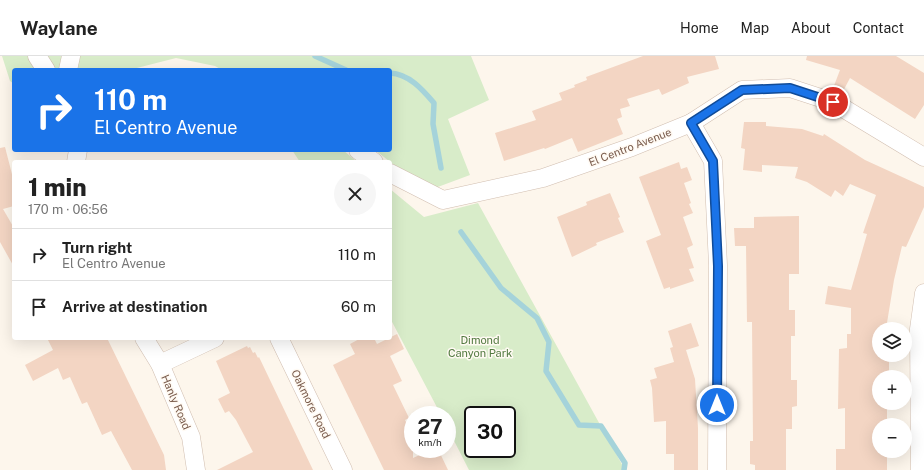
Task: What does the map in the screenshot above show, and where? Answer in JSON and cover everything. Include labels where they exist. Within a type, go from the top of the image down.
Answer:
[{"type":"street","points":[[37,56],[45,68]]},
{"type":"street","points":[[69,68],[72,56]]},
{"type":"street","name":"El Centro Avenue","points":[[392,174],[443,200],[543,178],[632,147],[691,123],[742,90],[790,88],[833,102],[924,157]]},
{"type":"street","points":[[691,123],[713,161],[718,266],[717,470]]},
{"type":"street","points":[[361,152],[371,160]]},
{"type":"street","points":[[920,470],[919,329],[924,293]]},
{"type":"street","name":"Hanly Road","points":[[145,340],[160,364],[191,437],[196,470]]},
{"type":"street","points":[[160,364],[211,340]]},
{"type":"street","name":"Oakmore Road","points":[[280,340],[343,470]]},
{"type":"green space","points":[[2,56],[471,56],[489,100],[448,119],[470,175],[427,191],[392,163],[392,160],[388,160],[378,152],[392,152],[392,68],[218,68],[176,58],[137,68],[12,68],[12,82],[10,81]]},
{"type":"green space","points":[[293,152],[345,152],[355,160],[299,160]]},
{"type":"green space","name":"Dimond Canyon Park","points":[[392,191],[424,217],[478,203],[625,470],[469,470],[456,445],[456,406],[436,406],[392,322]]},
{"type":"building","points":[[643,56],[715,56],[719,69],[687,77],[689,83],[662,95],[659,89],[627,99],[630,106],[620,109],[622,117],[617,119],[623,134],[578,152],[572,138],[545,149],[544,148],[504,161],[495,133],[536,120],[532,111],[562,100],[559,93],[575,87],[574,85],[587,80],[586,77]]},
{"type":"building","points":[[807,56],[896,56],[924,73],[924,105],[915,119],[850,78],[841,95],[832,91],[840,70],[806,60]]},
{"type":"building","points":[[744,122],[766,122],[766,126],[802,129],[823,136],[824,134],[865,160],[924,187],[924,207],[906,247],[902,246],[894,280],[887,322],[872,322],[872,362],[889,362],[889,370],[872,370],[872,410],[887,410],[887,418],[872,418],[872,458],[887,458],[887,470],[836,470],[836,449],[845,449],[845,408],[838,409],[839,349],[847,348],[847,334],[851,334],[851,308],[825,304],[828,286],[851,290],[867,234],[863,233],[876,195],[850,184],[843,196],[835,190],[831,197],[807,182],[795,178],[798,167],[762,165],[762,172],[743,170],[745,149],[741,148]]},
{"type":"building","points":[[5,147],[12,174],[12,207],[3,209],[12,225],[12,263],[0,242],[0,148]]},
{"type":"building","points":[[679,162],[681,169],[687,167],[692,180],[684,183],[691,203],[689,204],[693,213],[683,217],[693,245],[687,248],[694,268],[689,269],[694,281],[670,289],[670,287],[664,289],[646,241],[661,235],[639,177]]},
{"type":"building","points":[[610,193],[620,217],[618,218],[624,232],[596,243],[597,245],[572,257],[557,217],[587,205],[586,202]]},
{"type":"building","points":[[799,216],[799,274],[789,274],[789,310],[795,310],[795,336],[791,336],[791,380],[797,380],[797,406],[792,407],[792,429],[786,429],[786,470],[755,470],[755,465],[750,464],[750,441],[753,441],[752,322],[747,322],[746,246],[735,246],[734,228],[754,228],[754,217]]},
{"type":"building","points":[[691,323],[699,346],[686,350],[695,379],[698,428],[698,470],[674,470],[674,454],[666,454],[666,421],[654,422],[652,388],[650,380],[657,378],[654,368],[674,362],[670,348],[673,347],[668,331]]},
{"type":"building","points":[[397,334],[404,349],[390,356],[402,381],[393,385],[404,408],[404,458],[442,458],[448,470],[384,470],[333,365],[355,354],[350,344],[357,340],[375,340],[377,344],[385,340],[392,340],[392,336]]},
{"type":"building","points":[[48,340],[108,340],[164,455],[166,470],[132,470],[111,431],[102,435],[87,402],[82,404],[70,377],[63,380],[58,368],[33,381],[25,365],[53,350]]},
{"type":"building","points":[[247,346],[248,348],[250,347],[253,353],[255,352],[258,358],[259,357],[313,470],[217,470],[253,452],[236,420],[229,411],[225,413],[218,399],[230,393],[216,361]]},
{"type":"waterway","points":[[315,56],[342,68]]},
{"type":"waterway","points":[[392,73],[403,76],[415,83],[434,103],[433,124],[441,168]]},
{"type":"waterway","points":[[461,232],[501,288],[537,318],[549,342],[546,371],[579,425],[601,426],[625,463],[624,470]]},
{"type":"route","points":[[717,405],[718,266],[713,161],[691,123],[742,90],[790,88],[833,102]]}]
